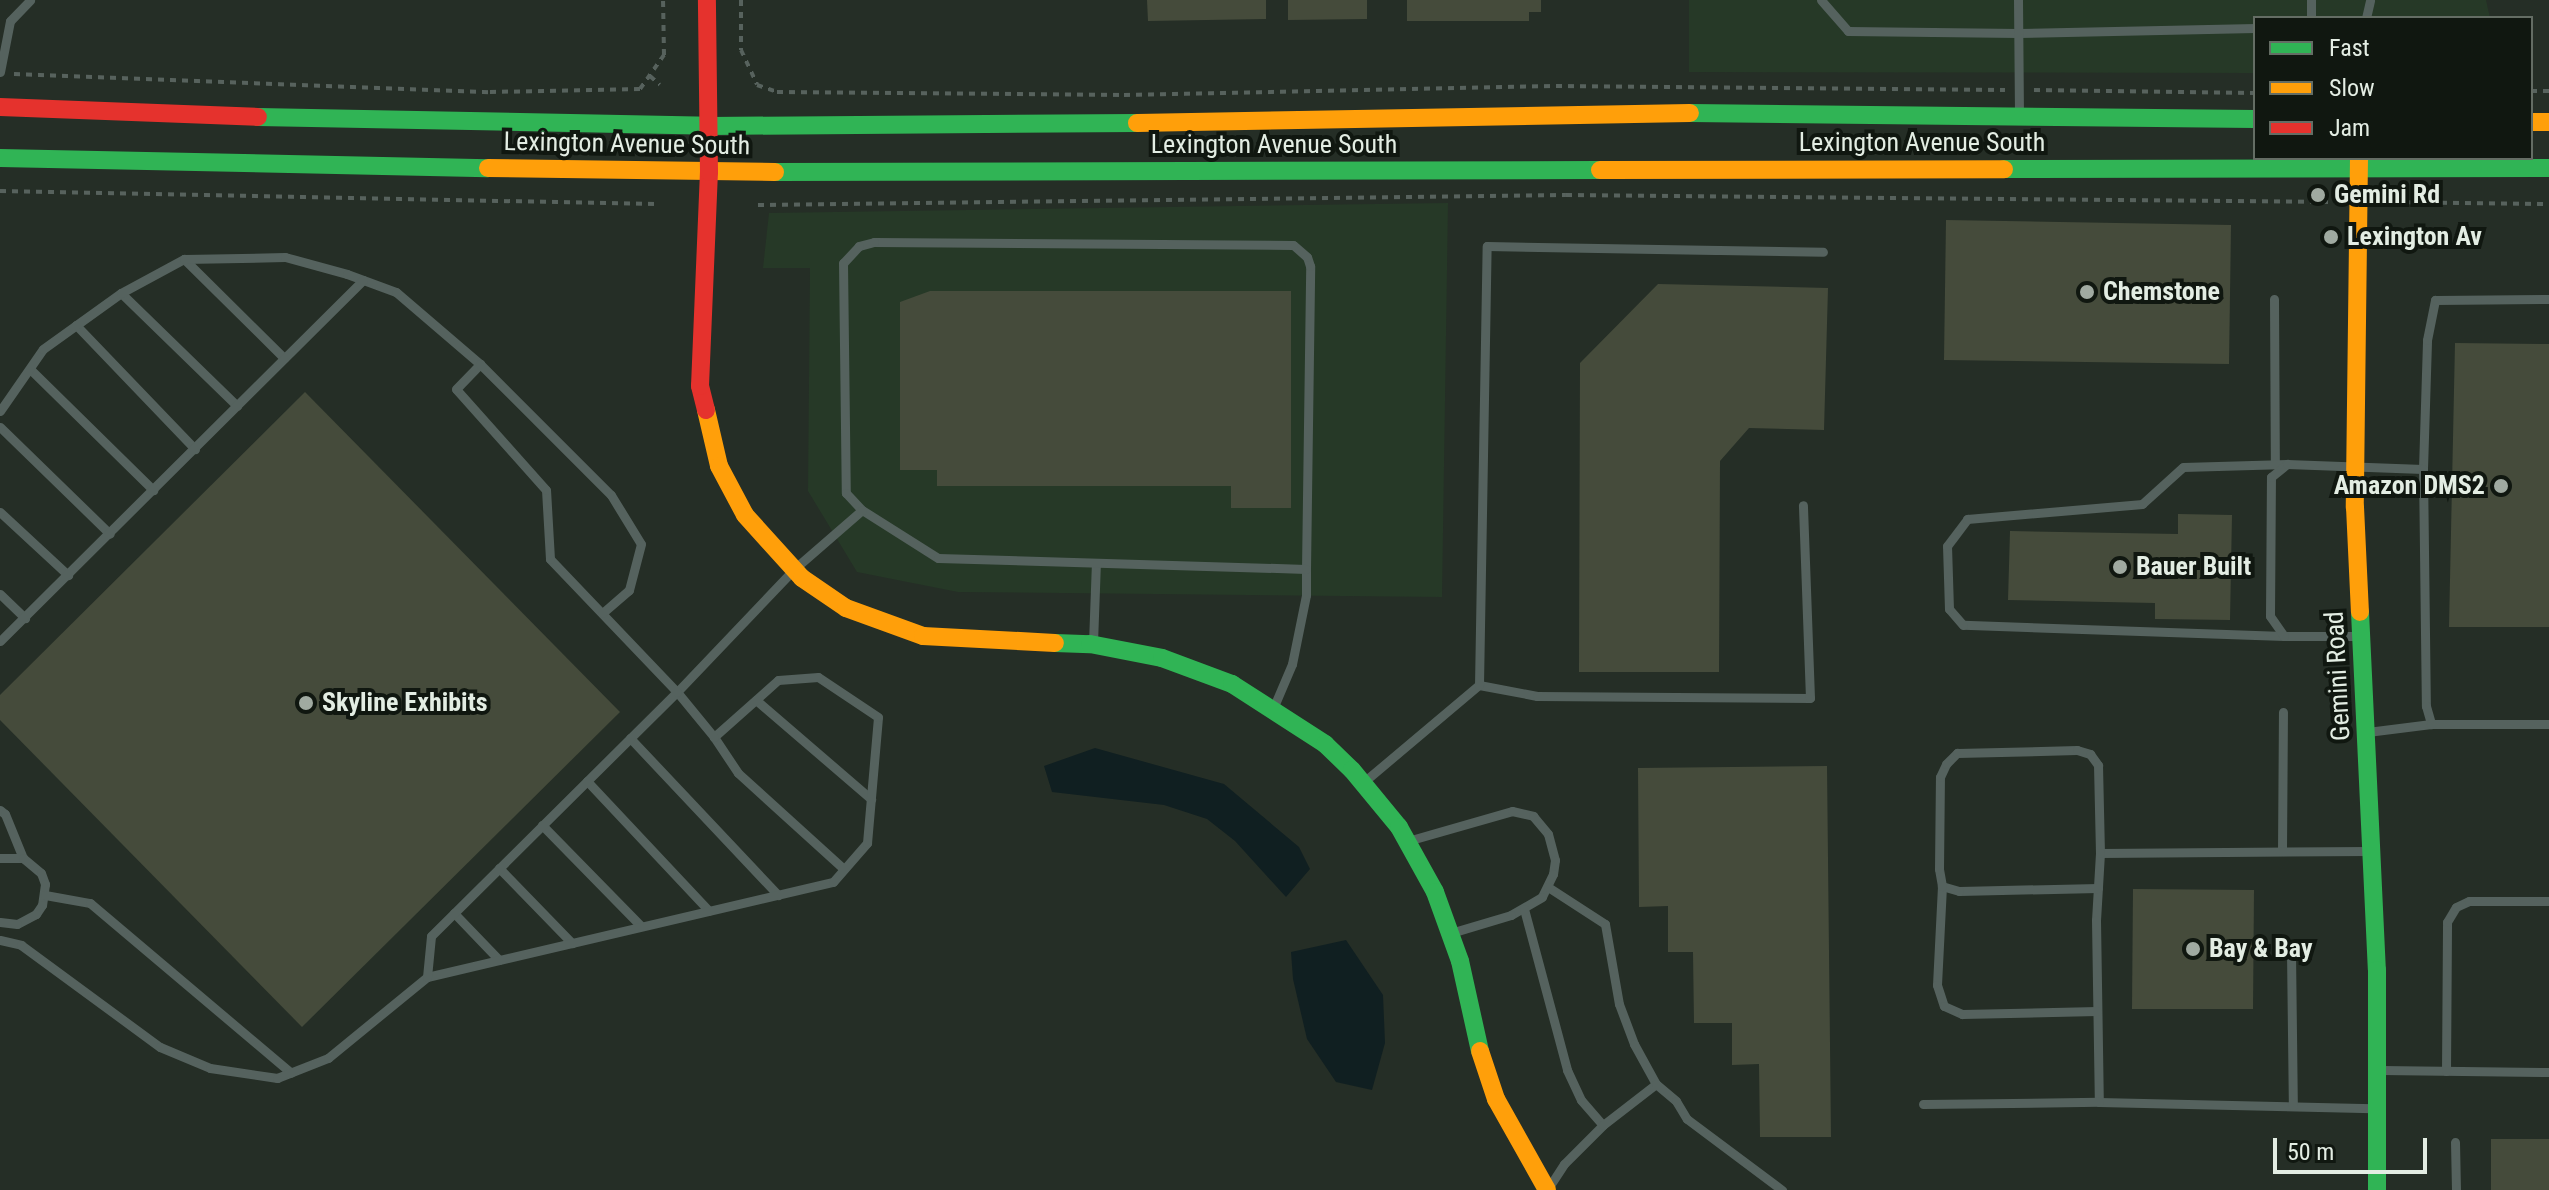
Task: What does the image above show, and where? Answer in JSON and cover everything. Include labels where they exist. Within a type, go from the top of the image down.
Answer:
[{"type":"street","points":[[707,0],[709,172],[700,386],[719,466],[745,515],[793,570],[846,608],[923,636],[976,642],[1092,645],[1162,658],[1197,670],[1274,707],[1325,744],[1363,783],[1408,841],[1435,892],[1451,933],[1480,1051],[1496,1099],[1520,1147],[1547,1190]]},
{"type":"street","name":"Lexington Avenue South","points":[[0,107],[342,120],[709,126],[1142,123],[1683,113],[2253,119]]},
{"type":"street","name":"Lexington Avenue South","points":[[0,158],[709,172],[2359,162],[2549,168]]},
{"type":"street","name":"Gemini Road","points":[[2359,162],[2355,467],[2373,851],[2378,1070],[2377,1190]]},
{"type":"lane","points":[[0,73],[10,21],[30,0]]},
{"type":"lane","points":[[1821,0],[1848,31],[2018,33],[2253,28]]},
{"type":"lane","points":[[2018,0],[2019,115]]},
{"type":"lane","points":[[1274,707],[1292,664],[1306,595],[1310,266],[1307,257],[1293,245],[874,242],[859,246],[843,263],[846,493],[862,510],[938,558],[1306,569]]},
{"type":"lane","points":[[1363,783],[1479,685],[1487,246],[1823,252]]},
{"type":"lane","points":[[0,411],[43,349],[121,293],[184,259],[285,257],[363,280],[396,292],[480,364],[611,495],[641,544],[629,590],[603,613]]},
{"type":"lane","points":[[184,259],[284,358]]},
{"type":"lane","points":[[0,641],[363,280]]},
{"type":"lane","points":[[121,293],[237,406]]},
{"type":"lane","points":[[2274,299],[2275,464]]},
{"type":"lane","points":[[2431,724],[2426,706],[2423,469],[2427,340],[2435,300],[2549,299]]},
{"type":"lane","points":[[76,325],[195,449]]},
{"type":"lane","points":[[480,364],[456,389],[546,490],[550,559],[677,692],[714,737],[738,773],[844,869]]},
{"type":"lane","points":[[30,369],[153,490]]},
{"type":"lane","points":[[0,427],[110,534]]},
{"type":"lane","points":[[2284,636],[2270,616],[2271,477],[2287,464]]},
{"type":"lane","points":[[2362,636],[1963,625],[1949,609],[1947,546],[1967,519],[2142,504],[2183,467],[2287,464],[2423,469]]},
{"type":"lane","points":[[1479,685],[1537,696],[1810,698],[1803,505]]},
{"type":"lane","points":[[427,977],[431,936],[677,692],[793,570],[862,510]]},
{"type":"lane","points":[[0,512],[68,575]]},
{"type":"lane","points":[[1092,645],[1096,563]]},
{"type":"lane","points":[[0,594],[25,618]]},
{"type":"lane","points":[[0,940],[21,945],[160,1047],[210,1068],[277,1078],[328,1058],[427,977],[833,882],[867,843],[878,717],[818,677],[778,680],[714,737]]},
{"type":"lane","points":[[756,700],[871,799]]},
{"type":"lane","points":[[2282,851],[2283,712]]},
{"type":"lane","points":[[2368,732],[2431,724],[2549,724]]},
{"type":"lane","points":[[630,738],[778,895]]},
{"type":"lane","points":[[2097,1011],[1962,1014],[1944,1006],[1937,985],[1942,886],[1939,869],[1940,777],[1957,753],[2077,750],[2090,754],[2098,765],[2099,1102]]},
{"type":"lane","points":[[587,781],[709,911]]},
{"type":"lane","points":[[0,810],[5,814],[23,858],[41,873],[45,895],[42,905],[27,920],[17,924],[0,922]]},
{"type":"lane","points":[[1408,841],[1491,815],[1523,812],[1542,824],[1553,848],[1553,874],[1542,897],[1524,909],[1451,933]]},
{"type":"lane","points":[[542,825],[641,926]]},
{"type":"lane","points":[[2100,853],[2373,851]]},
{"type":"lane","points":[[0,858],[23,858]]},
{"type":"lane","points":[[499,868],[572,943]]},
{"type":"lane","points":[[1942,886],[1959,891],[2098,888]]},
{"type":"lane","points":[[1548,887],[1605,924],[1619,1004],[1634,1044],[1656,1084],[1676,1101],[1687,1119],[1782,1190]]},
{"type":"lane","points":[[45,895],[90,903],[291,1073]]},
{"type":"lane","points":[[2446,1071],[2447,922],[2456,907],[2469,901],[2549,901]]},
{"type":"lane","points":[[1524,909],[1567,1070],[1581,1100],[1603,1125]]},
{"type":"lane","points":[[454,913],[499,960]]},
{"type":"lane","points":[[2291,952],[2293,1106]]},
{"type":"lane","points":[[2378,1070],[2549,1072]]},
{"type":"lane","points":[[1547,1190],[1564,1164],[1603,1125],[1656,1084]]},
{"type":"lane","points":[[1923,1104],[2099,1102],[2378,1108]]},
{"type":"lane","points":[[2455,1142],[2456,1190]]},
{"type":"path","points":[[0,73],[490,92],[640,89],[664,55],[663,0]]},
{"type":"path","points":[[741,0],[741,50],[757,85],[777,92],[1124,95],[1556,86],[2253,93]]},
{"type":"path","points":[[650,76],[660,85]]},
{"type":"path","points":[[0,191],[656,204]]},
{"type":"path","points":[[758,205],[1566,195],[2549,204]]},
{"type":"shaded area","points":[[1689,0],[2486,0],[2490,16],[2253,16],[2253,73],[1689,72]]},
{"type":"shaded area","points":[[1448,203],[1442,597],[958,592],[857,572],[808,491],[810,268],[763,268],[769,213]]},
{"type":"shaded area","points":[[1095,748],[1224,784],[1299,847],[1310,869],[1286,897],[1235,841],[1207,819],[1164,805],[1052,792],[1044,766]]},
{"type":"shaded area","points":[[1346,940],[1383,995],[1385,1043],[1372,1090],[1336,1082],[1307,1039],[1293,979],[1291,952]]},
{"type":"building","points":[[1147,0],[1266,0],[1266,19],[1148,21]]},
{"type":"building","points":[[1288,0],[1367,0],[1367,19],[1288,20]]},
{"type":"building","points":[[1407,0],[1541,0],[1541,12],[1529,12],[1529,21],[1407,21]]},
{"type":"building","name":"Chemstone","points":[[1946,220],[2231,225],[2229,364],[1944,360]]},
{"type":"building","points":[[1658,284],[1828,288],[1824,430],[1749,428],[1720,461],[1719,672],[1579,672],[1580,363]]},
{"type":"building","points":[[930,291],[1291,291],[1291,508],[1231,508],[1231,486],[937,486],[937,470],[900,470],[900,302]]},
{"type":"building","name":"Amazon DMS2","points":[[2455,343],[2549,344],[2549,627],[2449,627]]},
{"type":"building","name":"Skyline Exhibits","points":[[305,392],[620,712],[302,1027],[0,720],[0,695]]},
{"type":"building","name":"Bauer Built","points":[[2178,514],[2232,515],[2230,620],[2155,619],[2155,603],[2008,600],[2010,531],[2178,534]]},
{"type":"building","points":[[1827,766],[1831,1137],[1760,1137],[1759,1064],[1732,1065],[1732,1023],[1694,1023],[1693,952],[1668,952],[1668,906],[1639,907],[1638,768]]},
{"type":"building","name":"Bay & Bay","points":[[2133,889],[2254,890],[2253,1009],[2132,1009]]},
{"type":"building","points":[[2491,1139],[2549,1139],[2549,1190],[2491,1190]]},
{"type":"traffic: fast","points":[[1690,113],[2253,119]]},
{"type":"traffic: fast","points":[[258,117],[709,126],[1137,123]]},
{"type":"traffic: fast","points":[[0,158],[488,168]]},
{"type":"traffic: fast","points":[[2004,169],[2549,168]]},
{"type":"traffic: fast","points":[[775,172],[1600,170]]},
{"type":"traffic: fast","points":[[2360,612],[2377,970],[2377,1190]]},
{"type":"traffic: fast","points":[[1055,643],[1090,644],[1162,658],[1232,684],[1325,744],[1352,770],[1399,827],[1435,892],[1460,961],[1480,1051]]},
{"type":"traffic: slow","points":[[1137,123],[1690,113]]},
{"type":"traffic: slow","points":[[2533,122],[2549,122]]},
{"type":"traffic: slow","points":[[2359,160],[2355,507],[2360,612]]},
{"type":"traffic: slow","points":[[488,168],[775,172]]},
{"type":"traffic: slow","points":[[1600,170],[2004,169]]},
{"type":"traffic: slow","points":[[706,410],[719,466],[745,515],[802,578],[846,608],[923,636],[1055,643]]},
{"type":"traffic: slow","points":[[1480,1051],[1496,1099],[1547,1190]]},
{"type":"traffic: jam","points":[[706,410],[700,386],[709,172],[707,0]]},
{"type":"traffic: jam","points":[[0,107],[258,117]]},
{"type":"place","name":"Gemini Rd","points":[[2318,195]]},
{"type":"place","name":"Lexington Av","points":[[2331,237]]},
{"type":"place","name":"Chemstone","points":[[2087,292]]},
{"type":"place","name":"Amazon DMS2","points":[[2501,486]]},
{"type":"place","name":"Bauer Built","points":[[2120,567]]},
{"type":"place","name":"Skyline Exhibits","points":[[306,703]]},
{"type":"place","name":"Bay & Bay","points":[[2193,949]]}]
